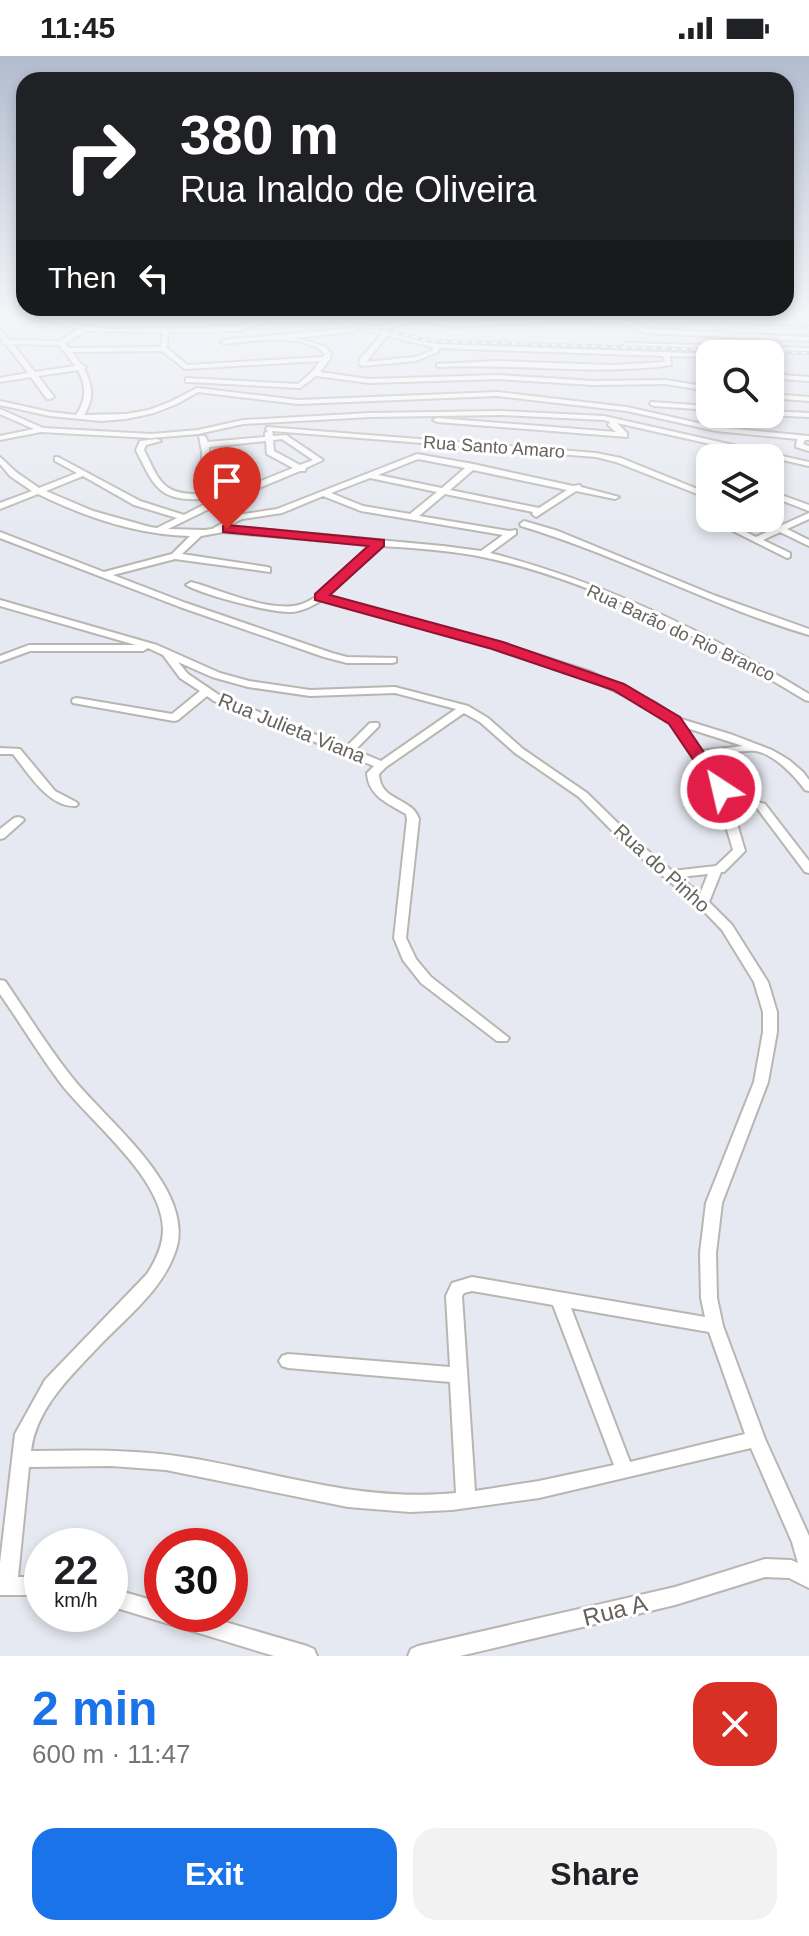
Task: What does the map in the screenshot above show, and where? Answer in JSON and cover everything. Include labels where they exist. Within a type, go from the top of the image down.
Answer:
[{"type":"street","points":[[45,390],[50,397]]},
{"type":"street","points":[[79,417],[89,397],[89,390]]},
{"type":"street","points":[[0,403],[45,414],[115,418],[175,405],[197,390],[298,402],[504,395],[646,412],[716,429],[806,437]]},
{"type":"street","points":[[646,412],[661,390]]},
{"type":"street","points":[[501,413],[504,395]]},
{"type":"street","points":[[784,397],[809,399]]},
{"type":"street","points":[[654,404],[696,407]]},
{"type":"street","points":[[611,419],[618,408]]},
{"type":"street","points":[[0,411],[42,430]]},
{"type":"street","points":[[206,445],[268,430],[370,415],[501,413],[611,419],[809,464]]},
{"type":"street","points":[[784,414],[809,415]]},
{"type":"street","points":[[370,415],[624,435],[612,425],[611,419]]},
{"type":"street","points":[[160,530],[206,501],[232,495],[319,460],[287,438],[268,430],[232,423],[199,434],[143,443],[140,450],[158,487],[175,496],[206,501]]},
{"type":"street","points":[[0,438],[42,430],[151,436],[199,434]]},
{"type":"street","points":[[268,430],[270,452],[302,469]]},
{"type":"street","name":"Rua Santo Amaro","points":[[268,430],[596,455],[696,491]]},
{"type":"street","points":[[199,434],[206,445],[206,501]]},
{"type":"street","points":[[806,437],[799,445],[809,449]]},
{"type":"street","points":[[216,529],[234,519],[269,514],[412,457],[436,458],[615,497]]},
{"type":"street","name":"Rua Barão do Rio Branco","points":[[0,459],[3,469],[35,490],[100,516],[160,530],[198,534],[216,529],[483,554],[582,586],[636,608],[731,652],[809,698]]},
{"type":"street","points":[[58,459],[137,503],[183,517]]},
{"type":"street","points":[[413,516],[473,466]]},
{"type":"street","points":[[0,506],[82,474]]},
{"type":"street","points":[[368,475],[540,511]]},
{"type":"street","points":[[683,485],[696,486]]},
{"type":"street","points":[[483,554],[577,487]]},
{"type":"street","points":[[322,493],[361,508],[510,534]]},
{"type":"street","points":[[784,498],[809,508]]},
{"type":"street","points":[[784,527],[809,516]]},
{"type":"street","points":[[524,524],[555,533],[713,598],[809,632]]},
{"type":"street","points":[[784,531],[809,543]]},
{"type":"street","points":[[740,532],[787,555]]},
{"type":"street","points":[[756,540],[773,532]]},
{"type":"street","points":[[175,556],[198,534]]},
{"type":"street","points":[[0,535],[102,575],[339,659],[392,660]]},
{"type":"street","points":[[191,585],[274,607],[297,609],[320,597],[379,543]]},
{"type":"street","points":[[102,575],[175,556],[267,570]]},
{"type":"street","points":[[320,597],[498,645],[587,674],[619,687],[674,720],[786,762],[799,772],[809,788]]},
{"type":"street","name":"Rua do Pinho","points":[[0,603],[160,650],[216,675],[265,688],[310,693],[395,690],[464,708],[583,795],[630,842],[703,903],[727,928],[754,968],[770,1012],[769,1048],[761,1082],[714,1203],[708,1282],[715,1326],[756,1439],[802,1542],[809,1567]]},
{"type":"street","points":[[0,659],[29,648]]},
{"type":"street","points":[[0,649],[160,650]]},
{"type":"street","name":"Rua Julieta Viana","points":[[160,650],[184,676],[205,692],[382,765],[464,708]]},
{"type":"street","points":[[77,701],[169,718],[179,716],[205,692]]},
{"type":"street","points":[[668,875],[716,870],[739,851],[721,789],[674,720]]},
{"type":"street","points":[[348,751],[374,725]]},
{"type":"street","points":[[697,755],[755,748]]},
{"type":"street","points":[[0,751],[16,751],[51,793],[72,804]]},
{"type":"street","points":[[382,765],[373,773],[372,781],[379,792],[411,812],[413,819],[400,938],[410,960],[426,980],[502,1038]]},
{"type":"street","points":[[725,803],[743,801],[761,806],[809,869]]},
{"type":"street","points":[[0,835],[18,820]]},
{"type":"street","points":[[703,903],[716,870]]},
{"type":"street","points":[[0,984],[67,1081],[151,1179],[169,1217],[170,1240],[164,1262],[153,1279],[51,1385],[24,1434],[3,1586],[24,1586]]},
{"type":"street","points":[[466,1500],[454,1296],[458,1288],[472,1284],[715,1326]]},
{"type":"street","points":[[560,1301],[624,1469]]},
{"type":"street","points":[[288,1361],[459,1375]]},
{"type":"street","points":[[20,1459],[167,1462],[306,1493],[410,1504],[466,1500],[756,1439]]},
{"type":"street","name":"Rua A","points":[[432,1655],[675,1596],[765,1568],[791,1569],[809,1579]]},
{"type":"street","points":[[227,1632],[307,1656]]},
{"type":"route","points":[[227,529],[379,543],[320,597],[498,645],[619,687],[674,720],[721,789]]}]
